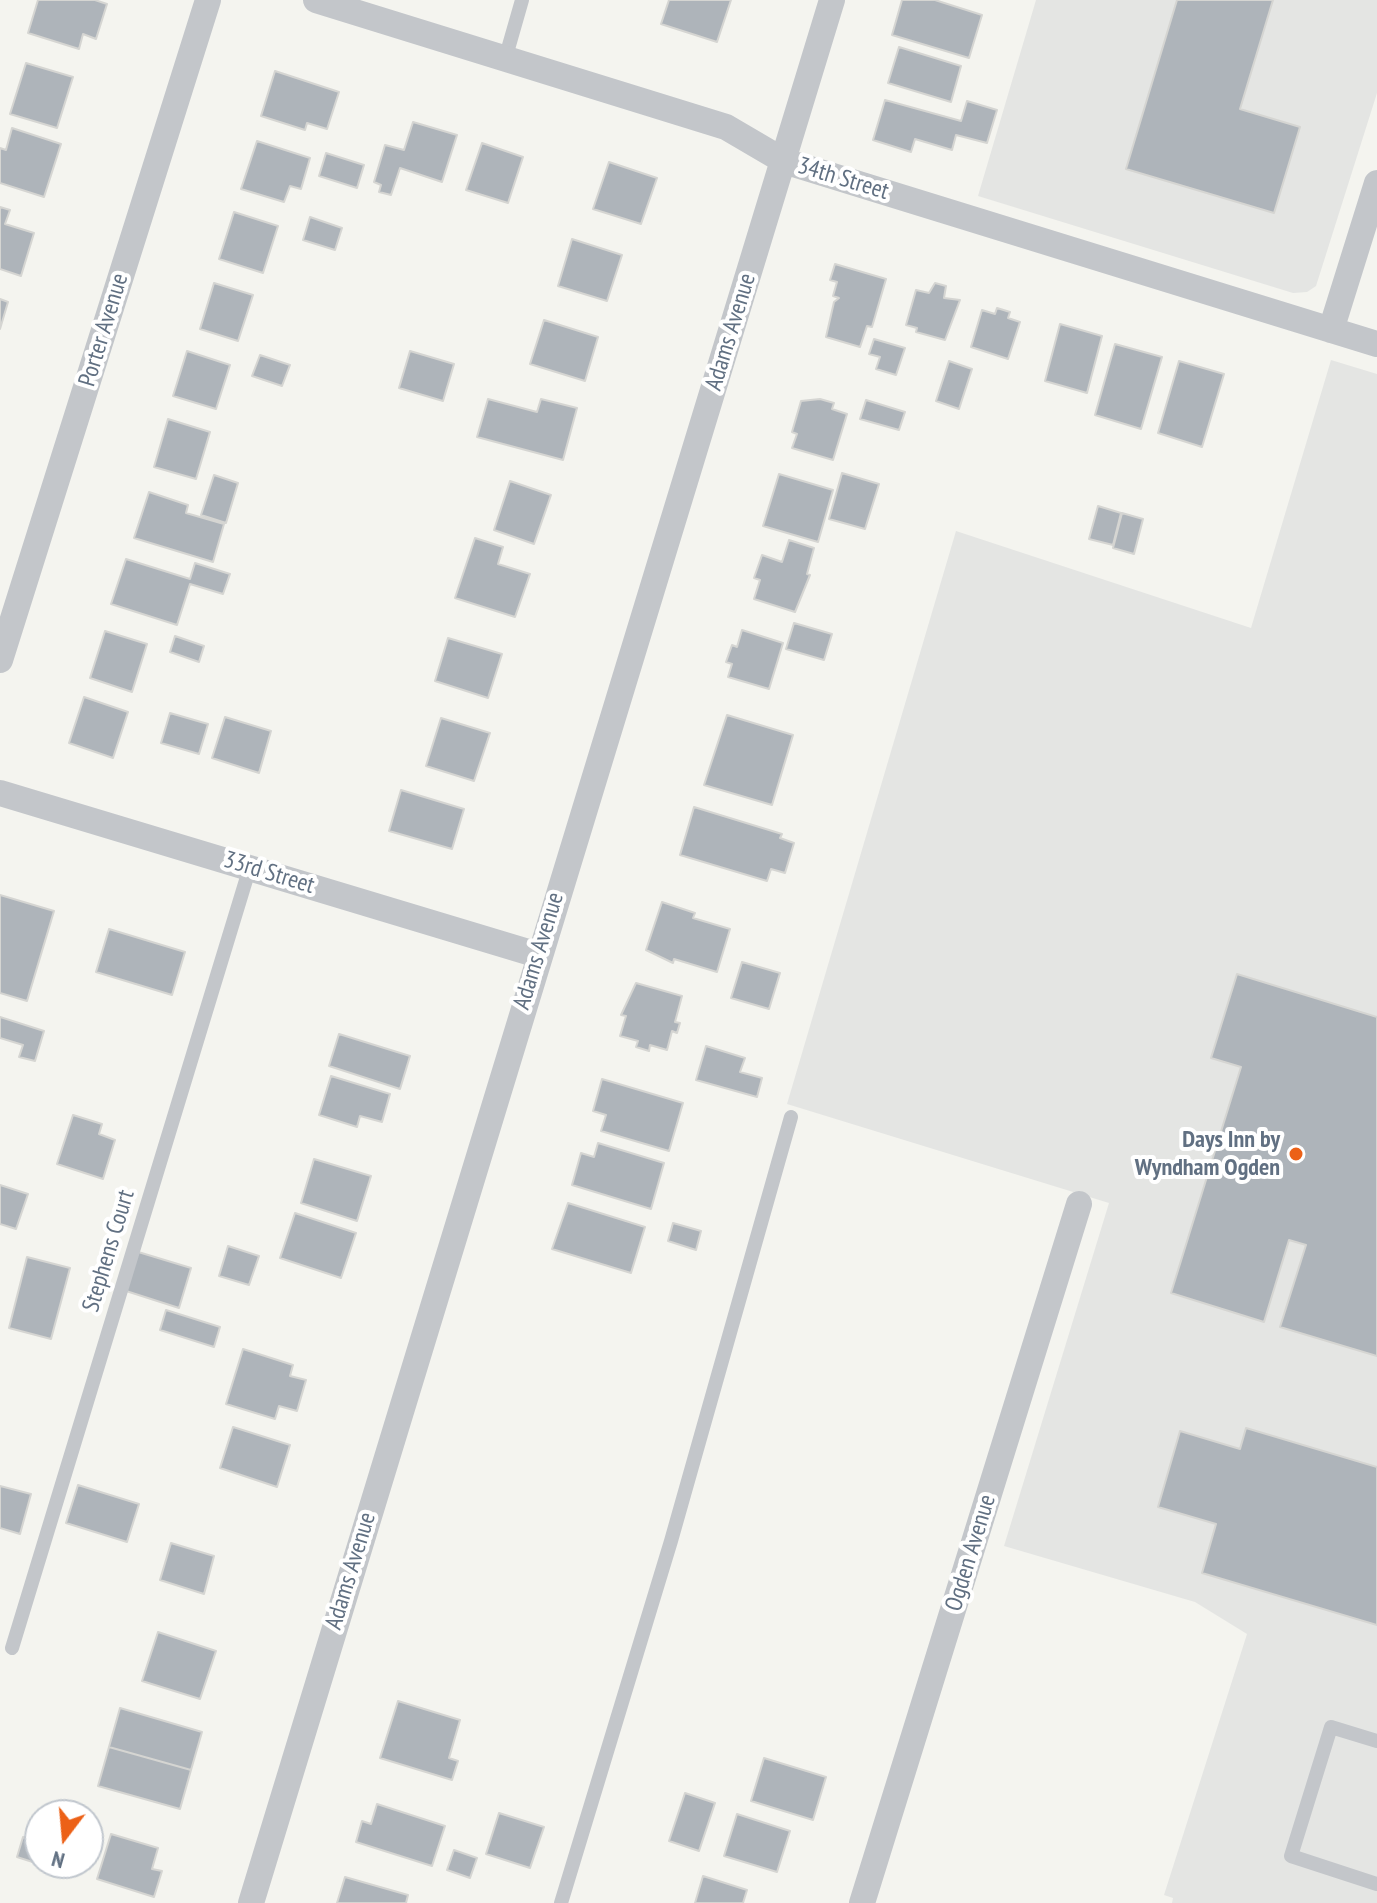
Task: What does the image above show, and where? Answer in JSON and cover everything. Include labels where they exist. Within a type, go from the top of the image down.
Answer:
[{"type":"street","name":"Porter Avenue","points":[[0,660],[208,0]]},
{"type":"street","name":"34th Street","points":[[316,0],[506,56],[726,127],[784,161],[1377,344]]},
{"type":"street","name":"Adams Avenue","points":[[251,1903],[832,0]]},
{"type":"street","points":[[1331,330],[1377,183]]},
{"type":"street","name":"33rd Street","points":[[0,793],[538,955]]},
{"type":"street","name":"Ogden Avenue","points":[[862,1903],[1079,1204]]},
{"type":"lane","points":[[506,56],[522,0]]},
{"type":"lane","name":"Stephens Court","points":[[12,1648],[250,867]]},
{"type":"lane","points":[[561,1903],[671,1541],[791,1117]]},
{"type":"lane","points":[[1377,1741],[1331,1727],[1291,1856],[1377,1884]]},
{"type":"shaded area","points":[[1036,0],[1377,0],[1377,93],[1316,286],[1307,292],[1293,293],[978,196]]},
{"type":"shaded area","points":[[1331,360],[1377,374],[1377,1903],[1172,1903],[1173,1898],[1164,1895],[1247,1634],[1195,1602],[1004,1546],[1109,1203],[787,1104],[956,531],[1251,628]]},
{"type":"building","points":[[38,0],[95,0],[107,4],[96,39],[83,34],[79,49],[28,33]]},
{"type":"building","points":[[669,0],[731,0],[717,42],[661,24]]},
{"type":"building","points":[[902,0],[935,0],[982,15],[969,58],[892,35]]},
{"type":"building","points":[[1177,0],[1273,0],[1240,109],[1300,127],[1274,213],[1126,169]]},
{"type":"building","points":[[899,47],[961,66],[951,102],[888,83]]},
{"type":"building","points":[[26,63],[73,77],[57,128],[10,114]]},
{"type":"building","points":[[275,71],[339,92],[327,129],[307,123],[305,130],[261,116]]},
{"type":"building","points":[[885,100],[961,121],[967,101],[997,110],[987,143],[956,135],[952,150],[915,139],[911,152],[873,140]]},
{"type":"building","points":[[413,122],[457,135],[442,182],[400,168],[391,195],[379,192],[381,185],[374,182],[385,145],[404,150]]},
{"type":"building","points":[[12,128],[61,144],[44,197],[0,183],[0,148],[6,150]]},
{"type":"building","points":[[257,141],[310,158],[301,189],[290,186],[284,202],[241,189]]},
{"type":"building","points":[[482,143],[523,157],[508,203],[466,190]]},
{"type":"building","points":[[326,153],[364,165],[357,188],[319,176]]},
{"type":"building","points":[[609,162],[657,178],[641,224],[593,209]]},
{"type":"building","points":[[0,207],[10,210],[5,224],[34,233],[21,276],[0,269]]},
{"type":"building","points":[[234,212],[278,226],[263,273],[219,259]]},
{"type":"building","points":[[310,217],[342,228],[335,250],[303,240]]},
{"type":"building","points":[[572,239],[622,255],[607,301],[558,286]]},
{"type":"building","points":[[835,264],[886,279],[872,327],[867,326],[860,347],[826,337],[834,302],[839,298],[833,296],[837,282],[830,280]]},
{"type":"building","points":[[214,283],[253,295],[238,341],[200,329]]},
{"type":"building","points":[[935,283],[946,286],[944,298],[960,300],[945,340],[916,332],[917,328],[906,325],[916,290],[929,293]]},
{"type":"building","points":[[0,299],[8,302],[0,329]]},
{"type":"building","points":[[997,308],[1010,312],[1008,318],[1020,322],[1008,359],[971,347],[982,310],[995,314]]},
{"type":"building","points":[[544,320],[598,337],[585,381],[530,364]]},
{"type":"building","points":[[1060,324],[1102,336],[1087,393],[1045,381]]},
{"type":"building","points":[[874,339],[905,348],[896,375],[876,369],[880,357],[869,354]]},
{"type":"building","points":[[1115,344],[1162,357],[1141,429],[1095,415]]},
{"type":"building","points":[[187,351],[230,365],[216,409],[173,396]]},
{"type":"building","points":[[410,351],[454,364],[443,401],[399,388]]},
{"type":"building","points":[[260,355],[290,365],[282,386],[252,376]]},
{"type":"building","points":[[949,361],[972,369],[959,409],[936,401]]},
{"type":"building","points":[[1179,361],[1224,374],[1202,447],[1158,433]]},
{"type":"building","points":[[488,399],[537,412],[541,399],[577,408],[563,460],[477,437]]},
{"type":"building","points":[[820,399],[834,403],[832,409],[847,414],[833,460],[792,448],[797,434],[792,432],[801,401]]},
{"type":"building","points":[[866,400],[905,412],[899,430],[860,419]]},
{"type":"building","points":[[168,419],[210,432],[196,479],[154,467]]},
{"type":"building","points":[[842,473],[879,484],[865,529],[829,519]]},
{"type":"building","points":[[779,474],[833,490],[818,542],[763,526]]},
{"type":"building","points":[[214,475],[238,483],[226,523],[201,515]]},
{"type":"building","points":[[510,481],[551,495],[534,544],[494,530]]},
{"type":"building","points":[[149,492],[188,505],[186,513],[224,524],[213,562],[134,538]]},
{"type":"building","points":[[1098,506],[1121,513],[1113,545],[1089,539]]},
{"type":"building","points":[[1122,513],[1143,519],[1134,554],[1113,548]]},
{"type":"building","points":[[475,538],[503,547],[498,564],[530,574],[515,617],[455,598]]},
{"type":"building","points":[[789,540],[814,548],[807,574],[810,575],[795,612],[754,599],[760,580],[754,578],[762,555],[782,562]]},
{"type":"building","points":[[126,559],[190,579],[195,563],[230,574],[223,594],[190,584],[177,625],[111,604]]},
{"type":"building","points":[[794,623],[832,634],[824,660],[786,649]]},
{"type":"building","points":[[742,630],[783,643],[769,689],[728,677],[732,664],[726,662],[732,645],[737,647]]},
{"type":"building","points":[[105,631],[147,644],[132,692],[90,678]]},
{"type":"building","points":[[175,636],[204,646],[199,662],[170,652]]},
{"type":"building","points":[[448,638],[502,654],[488,698],[435,681]]},
{"type":"building","points":[[84,697],[128,712],[113,758],[69,743]]},
{"type":"building","points":[[170,713],[208,724],[199,754],[161,743]]},
{"type":"building","points":[[727,715],[793,735],[772,805],[704,785]]},
{"type":"building","points":[[225,717],[271,731],[259,773],[212,758]]},
{"type":"building","points":[[441,718],[490,733],[474,781],[426,766]]},
{"type":"building","points":[[401,790],[464,809],[452,849],[389,831]]},
{"type":"building","points":[[694,807],[782,834],[780,838],[794,843],[785,873],[771,869],[767,881],[680,855]]},
{"type":"building","points":[[0,895],[54,911],[27,1001],[0,993]]},
{"type":"building","points":[[662,902],[695,913],[693,918],[730,929],[717,972],[674,959],[673,963],[646,950]]},
{"type":"building","points":[[109,929],[185,952],[172,995],[96,972]]},
{"type":"building","points":[[742,962],[780,973],[769,1009],[731,998]]},
{"type":"building","name":"Days Inn by Wyndham Ogden","points":[[1237,974],[1377,1017],[1377,1356],[1280,1327],[1306,1245],[1289,1240],[1264,1322],[1171,1293],[1241,1067],[1211,1058]]},
{"type":"building","points":[[636,983],[682,996],[675,1022],[680,1023],[677,1033],[672,1031],[667,1050],[650,1045],[649,1051],[636,1047],[638,1041],[620,1036],[626,1016],[621,1015]]},
{"type":"building","points":[[0,1017],[44,1031],[35,1061],[19,1057],[23,1045],[0,1038]]},
{"type":"building","points":[[339,1034],[410,1056],[400,1089],[329,1066]]},
{"type":"building","points":[[706,1046],[745,1058],[740,1072],[762,1078],[757,1097],[696,1080]]},
{"type":"building","points":[[331,1076],[390,1094],[382,1122],[360,1116],[357,1127],[319,1115]]},
{"type":"building","points":[[602,1079],[683,1103],[669,1151],[601,1131],[606,1115],[593,1111]]},
{"type":"building","points":[[73,1115],[102,1124],[99,1134],[115,1140],[103,1179],[57,1164]]},
{"type":"building","points":[[598,1143],[664,1163],[651,1209],[572,1185],[581,1153],[594,1157]]},
{"type":"building","points":[[314,1159],[371,1176],[357,1221],[301,1203]]},
{"type":"building","points":[[0,1185],[28,1194],[16,1229],[0,1224]]},
{"type":"building","points":[[568,1203],[645,1227],[631,1273],[552,1249]]},
{"type":"building","points":[[295,1213],[356,1233],[341,1278],[280,1258]]},
{"type":"building","points":[[673,1223],[701,1231],[696,1250],[668,1241]]},
{"type":"building","points":[[228,1246],[259,1256],[249,1285],[219,1276]]},
{"type":"building","points":[[135,1251],[191,1268],[179,1308],[123,1290]]},
{"type":"building","points":[[27,1257],[70,1268],[51,1339],[9,1328]]},
{"type":"building","points":[[166,1310],[220,1327],[214,1347],[160,1330]]},
{"type":"building","points":[[243,1349],[293,1365],[290,1376],[306,1380],[297,1411],[279,1406],[275,1419],[226,1404]]},
{"type":"building","points":[[233,1427],[290,1445],[277,1487],[220,1468]]},
{"type":"building","points":[[1246,1428],[1377,1467],[1377,1625],[1202,1573],[1216,1524],[1158,1507],[1180,1431],[1240,1449]]},
{"type":"building","points":[[78,1485],[139,1504],[127,1542],[66,1523]]},
{"type":"building","points":[[0,1486],[31,1494],[20,1534],[0,1528]]},
{"type":"building","points":[[171,1543],[214,1556],[204,1594],[160,1580]]},
{"type":"building","points":[[158,1632],[216,1651],[200,1699],[142,1681]]},
{"type":"building","points":[[398,1701],[460,1720],[449,1758],[458,1761],[452,1780],[380,1758]]},
{"type":"building","points":[[120,1708],[202,1732],[191,1770],[109,1747]]},
{"type":"building","points":[[109,1747],[191,1770],[180,1809],[98,1786]]},
{"type":"building","points":[[764,1758],[826,1777],[813,1820],[751,1801]]},
{"type":"building","points":[[685,1793],[715,1803],[699,1851],[669,1841]]},
{"type":"building","points":[[377,1804],[445,1826],[432,1866],[356,1842],[362,1821],[371,1824]]},
{"type":"building","points":[[499,1813],[544,1827],[530,1868],[486,1854]]},
{"type":"building","points":[[737,1814],[790,1831],[777,1872],[724,1856]]},
{"type":"building","points":[[111,1834],[158,1848],[152,1869],[162,1871],[154,1897],[97,1879],[104,1879],[104,1856]]},
{"type":"building","points":[[23,1837],[24,1837],[24,1859],[17,1857]]},
{"type":"building","points":[[454,1850],[477,1858],[470,1878],[447,1870]]},
{"type":"building","points":[[703,1876],[747,1890],[743,1903],[695,1903]]},
{"type":"building","points":[[345,1877],[408,1895],[406,1903],[337,1903]]},
{"type":"place","name":"Days Inn by Wyndham Ogden","points":[[1296,1154]]}]
